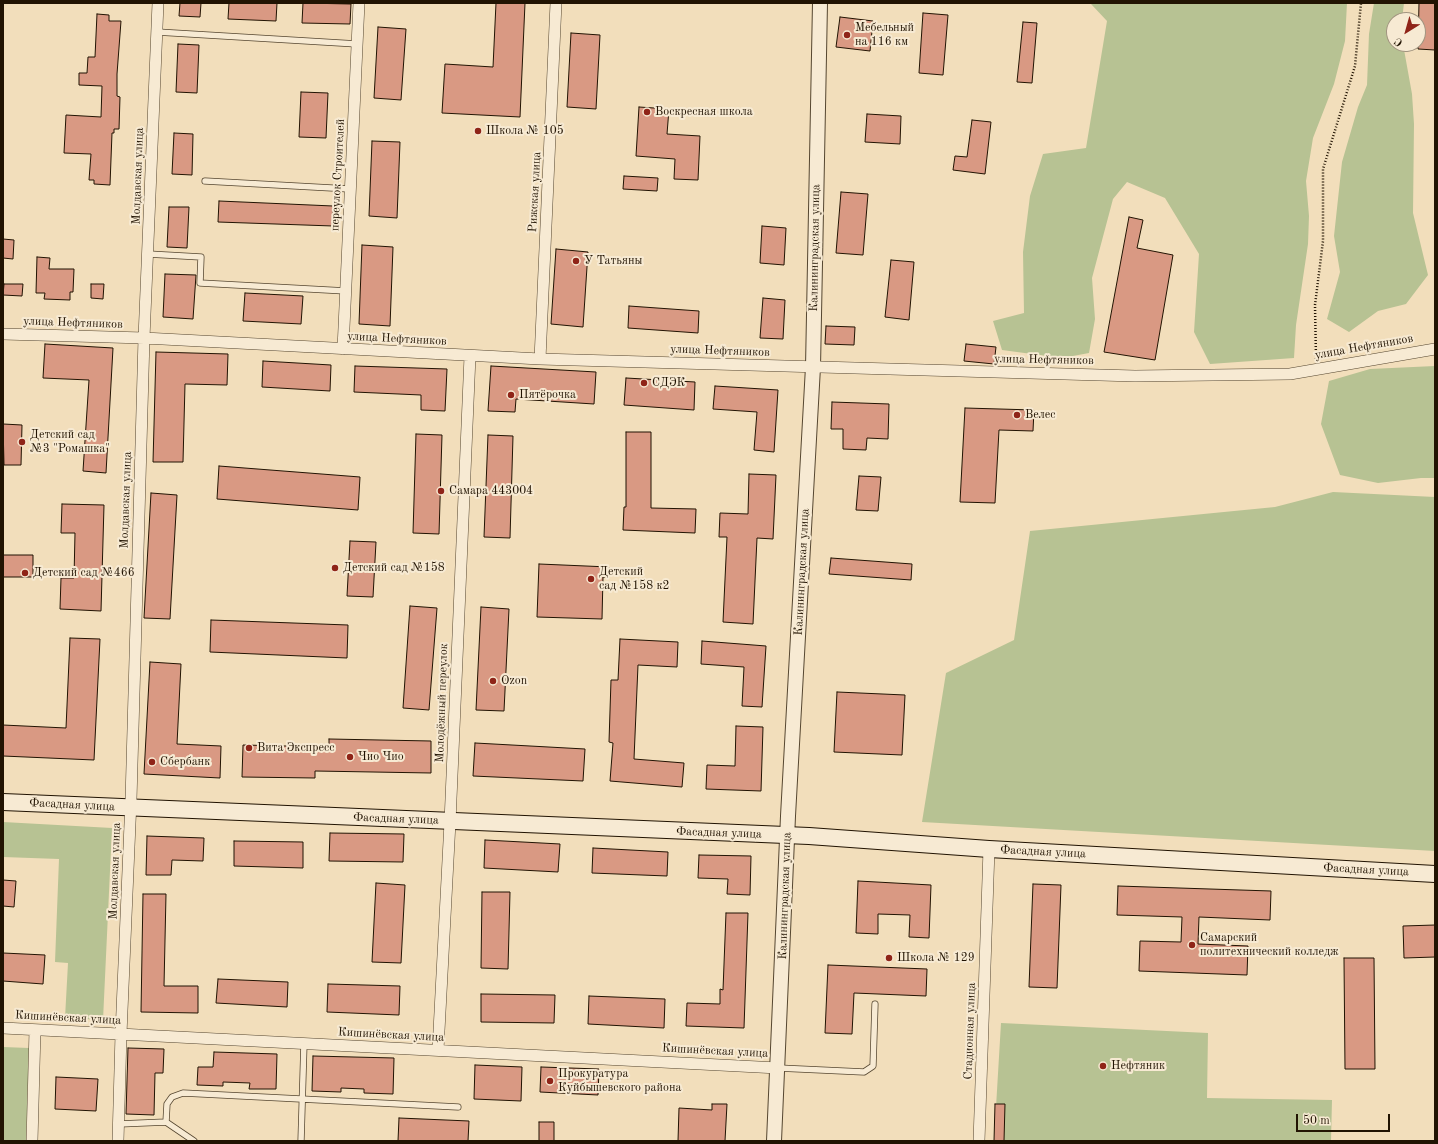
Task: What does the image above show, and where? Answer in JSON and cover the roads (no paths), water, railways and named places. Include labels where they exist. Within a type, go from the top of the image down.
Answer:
[{"type":"main road","name":"Фасадная улица","points":[[3,802],[130,809],[788,836],[1435,874]]},
{"type":"street","name":"Молдавская улица","points":[[118,1141],[130,809],[144,338],[158,3]]},
{"type":"street","name":"переулок Строителей","points":[[343,349],[359,3]]},
{"type":"street","name":"Рижская улица","points":[[540,359],[556,3]]},
{"type":"street","name":"Калининградская улица","points":[[774,1141],[788,836],[813,367],[820,3]]},
{"type":"street","name":"улица Нефтяников","points":[[3,334],[144,338],[540,359],[1136,376],[1290,374],[1435,348]]},
{"type":"street","name":"Молодёжный переулок","points":[[438,1050],[450,822],[470,356]]},
{"type":"street","name":"Стадионная улица","points":[[979,1141],[989,849]]},
{"type":"street","name":"Кишинёвская улица","points":[[3,1028],[778,1068]]},
{"type":"street","points":[[32,1141],[35,1030]]},
{"type":"lane","points":[[157,32],[357,44]]},
{"type":"lane","points":[[205,181],[350,188]]},
{"type":"lane","points":[[148,254],[201,257],[200,283],[346,291]]},
{"type":"lane","points":[[778,1068],[864,1072],[873,1066],[875,1004]]},
{"type":"lane","points":[[301,1141],[304,1044]]},
{"type":"lane","points":[[166,1122],[167,1104],[172,1097],[183,1093],[458,1107]]},
{"type":"lane","points":[[119,1124],[166,1122],[193,1141]]},
{"type":"place","name":"Мебельный на 116 км","points":[[847,35]]},
{"type":"place","name":"Воскресная школа","points":[[647,112]]},
{"type":"place","name":"Школа № 105","points":[[478,131]]},
{"type":"place","name":"У Татьяны","points":[[576,261]]},
{"type":"place","name":"СДЭК","points":[[644,383]]},
{"type":"place","name":"Пятёрочка","points":[[511,395]]},
{"type":"place","name":"Велес","points":[[1017,415]]},
{"type":"place","name":"Детский сад №3 \"Ромашка\"","points":[[22,442]]},
{"type":"place","name":"Самара 443004","points":[[441,491]]},
{"type":"place","name":"Детский сад №158","points":[[335,568]]},
{"type":"place","name":"Детский сад №466","points":[[25,573]]},
{"type":"place","name":"Детский сад №158 к2","points":[[591,579]]},
{"type":"place","name":"Ozon","points":[[493,681]]},
{"type":"place","name":"Вита Экспресс","points":[[249,748]]},
{"type":"place","name":"Чио Чио","points":[[350,757]]},
{"type":"place","name":"Сбербанк","points":[[152,762]]},
{"type":"place","name":"Самарский политехнический колледж","points":[[1192,945]]},
{"type":"place","name":"Школа № 129","points":[[889,958]]},
{"type":"place","name":"Нефтяник","points":[[1103,1066]]},
{"type":"place","name":"Прокуратура Куйбышевского района","points":[[550,1081]]}]
